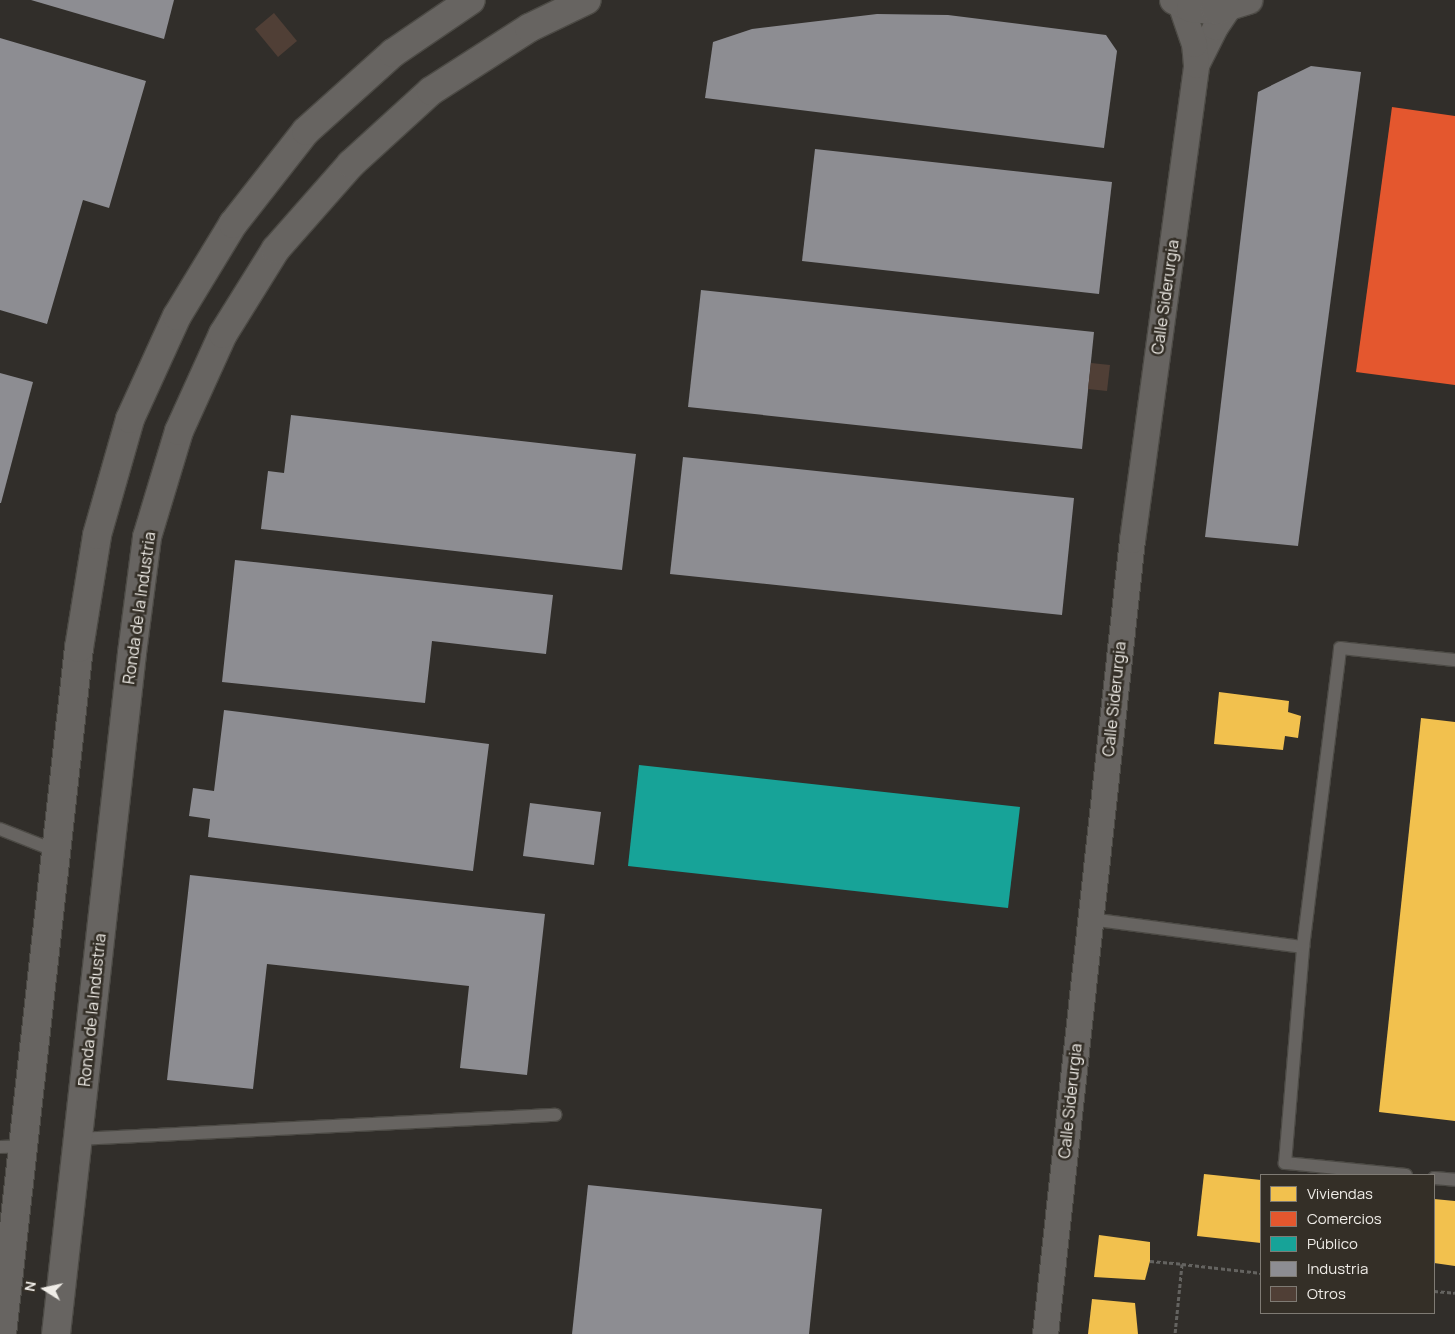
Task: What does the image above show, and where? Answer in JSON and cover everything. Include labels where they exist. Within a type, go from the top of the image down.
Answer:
[{"type":"street","points":[[2,1334],[12,1147],[56,851],[79,648],[97,535],[130,419],[177,316],[233,224],[306,131],[393,53],[471,0]]},
{"type":"street","name":"Ronda de la Industria","points":[[56,1334],[132,653],[146,547],[179,430],[223,334],[276,249],[351,164],[431,91],[528,28],[587,0]]},
{"type":"street","points":[[1177,2],[1203,10],[1238,4]]},
{"type":"street","name":"Calle Siderurgia","points":[[1045,1334],[1132,540],[1196,65],[1194,44],[1177,2]]},
{"type":"street","name":"Calle Siderurgia","points":[[1196,65],[1212,33],[1238,4]]},
{"type":"lane","points":[[1396,1174],[1285,1163],[1303,947],[1340,648],[1455,660]]},
{"type":"lane","points":[[0,829],[56,851]]},
{"type":"lane","points":[[1090,919],[1303,947]]},
{"type":"lane","points":[[78,1139],[555,1115]]},
{"type":"lane","points":[[1435,1178],[1455,1180]]},
{"type":"path","points":[[1150,1261],[1260,1273]]},
{"type":"path","points":[[1175,1334],[1182,1264]]},
{"type":"path","points":[[1435,1291],[1455,1293]]},
{"type":"building: Viviendas","points":[[1219,692],[1289,701],[1288,712],[1301,716],[1298,738],[1285,736],[1283,750],[1214,744]]},
{"type":"building: Viviendas","points":[[1421,718],[1455,722],[1455,1121],[1379,1112]]},
{"type":"building: Viviendas","points":[[1204,1174],[1260,1180],[1260,1243],[1197,1236]]},
{"type":"building: Viviendas","points":[[1435,1199],[1455,1201],[1455,1266],[1435,1263]]},
{"type":"building: Viviendas","points":[[1099,1235],[1150,1242],[1150,1261],[1145,1280],[1094,1277]]},
{"type":"building: Viviendas","points":[[1092,1299],[1135,1303],[1138,1334],[1088,1334]]},
{"type":"building: Comercios","points":[[1392,107],[1455,116],[1455,385],[1356,372]]},
{"type":"building: Público","points":[[639,765],[1020,807],[1008,908],[628,866]]},
{"type":"building: Industria","points":[[31,0],[174,0],[164,39]]},
{"type":"building: Industria","points":[[877,14],[948,15],[1106,35],[1117,51],[1104,148],[705,98],[713,42],[752,29]]},
{"type":"building: Industria","points":[[0,38],[146,81],[109,208],[83,200],[47,324],[0,310]]},
{"type":"building: Industria","points":[[1311,66],[1361,72],[1298,546],[1205,537],[1258,92]]},
{"type":"building: Industria","points":[[815,149],[1112,182],[1099,294],[802,261]]},
{"type":"building: Industria","points":[[701,290],[1094,332],[1082,449],[688,407]]},
{"type":"building: Industria","points":[[0,373],[33,382],[1,503],[0,503]]},
{"type":"building: Industria","points":[[291,415],[636,454],[622,570],[261,529],[268,471],[284,473]]},
{"type":"building: Industria","points":[[683,457],[1074,498],[1062,615],[670,574]]},
{"type":"building: Industria","points":[[235,560],[553,595],[546,654],[432,641],[425,703],[222,682]]},
{"type":"building: Industria","points":[[224,710],[489,744],[473,871],[208,837],[210,819],[189,816],[193,788],[214,791]]},
{"type":"building: Industria","points":[[530,803],[601,812],[594,865],[523,856]]},
{"type":"building: Industria","points":[[190,875],[545,914],[527,1075],[460,1068],[469,986],[267,964],[253,1089],[167,1080]]},
{"type":"building: Industria","points":[[588,1185],[822,1209],[809,1334],[572,1334]]},
{"type":"building: Otros","points":[[274,13],[297,41],[278,57],[255,29]]},
{"type":"building: Otros","points":[[1091,363],[1110,365],[1107,391],[1088,389]]}]
